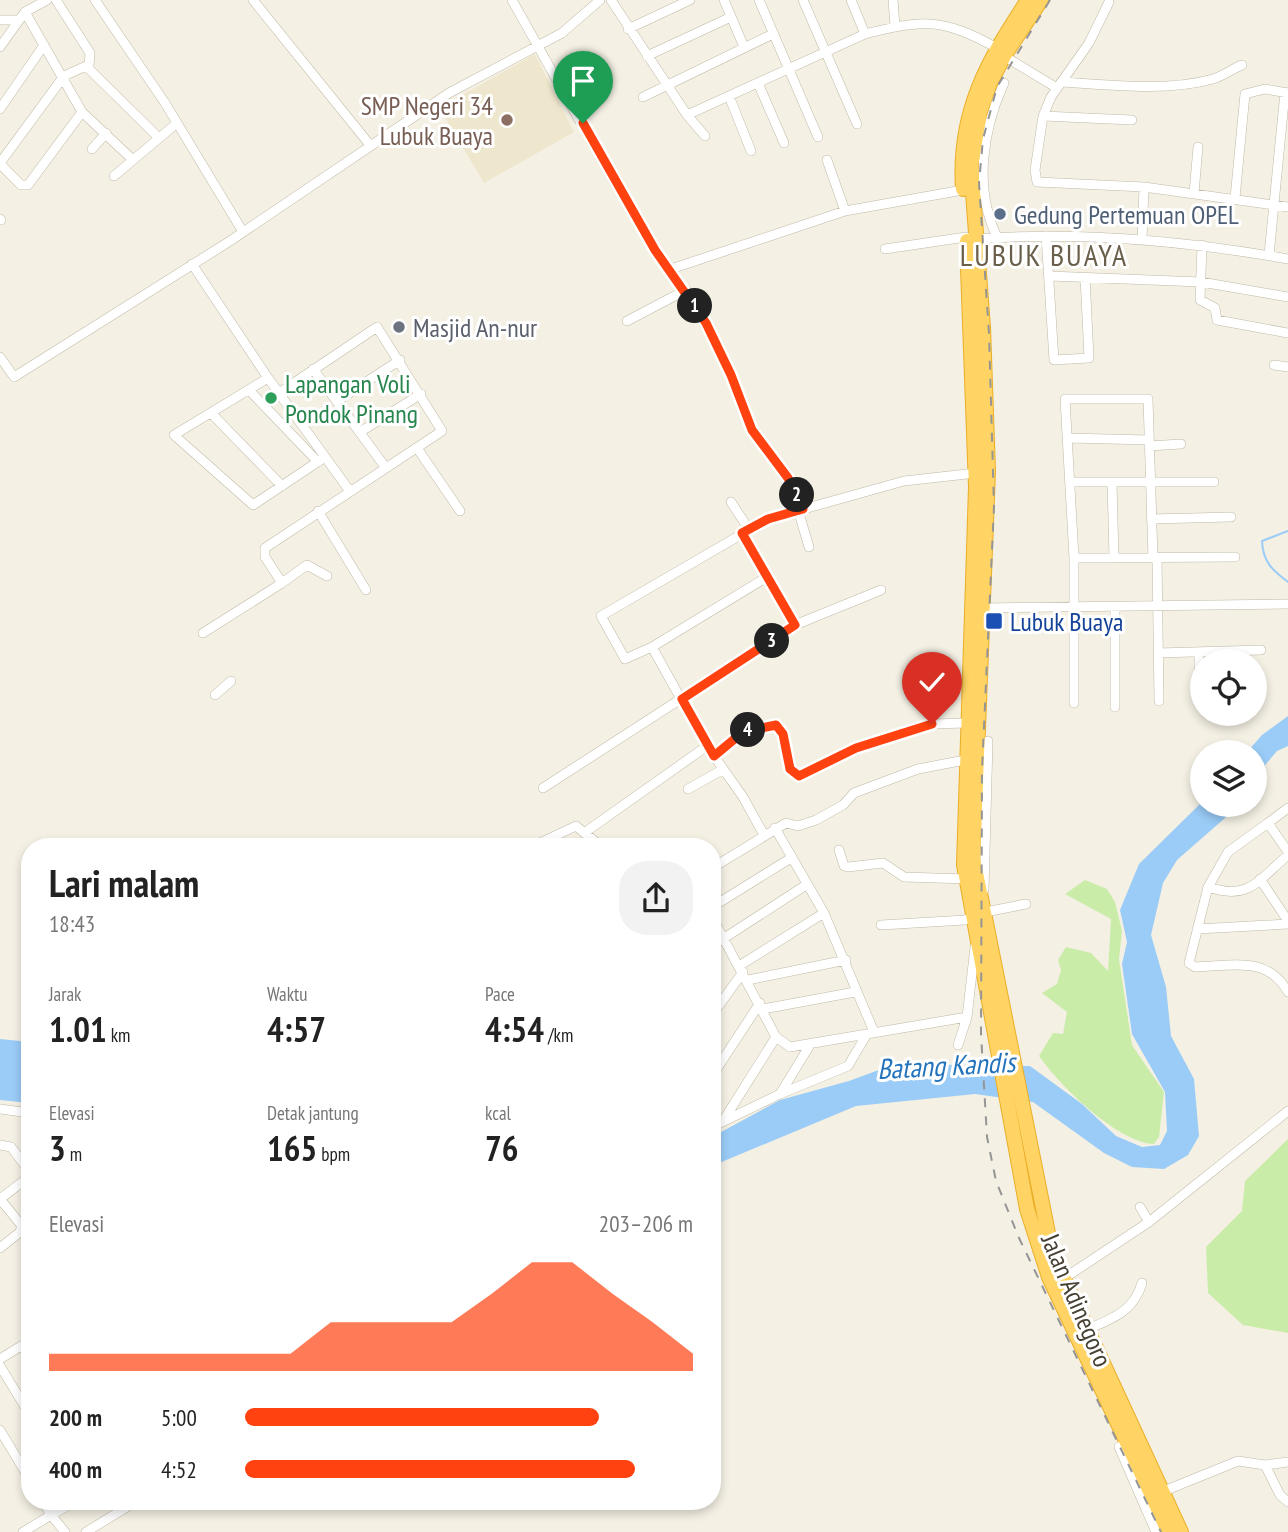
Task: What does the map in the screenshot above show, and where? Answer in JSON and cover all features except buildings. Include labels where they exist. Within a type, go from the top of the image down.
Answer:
[{"type":"highway","points":[[980,916],[967,879],[962,849],[965,760],[984,608],[988,471],[983,327],[963,190],[962,153],[978,102],[1000,52],[1028,0]]},
{"type":"highway","points":[[1000,52],[1041,0]]},
{"type":"highway","points":[[972,126],[971,238],[976,473],[973,694]]},
{"type":"highway","points":[[970,718],[973,858],[980,916]]},
{"type":"highway","name":"Jalan Adinegoro","points":[[980,916],[1007,1056],[1035,1239],[1049,1277],[1128,1442],[1164,1492],[1181,1532]]},
{"type":"highway","name":"Jalan Adinegoro","points":[[1015,1104],[1042,1216],[1063,1279],[1145,1465],[1169,1532]]},
{"type":"street","points":[[0,47],[24,12],[47,0]]},
{"type":"street","points":[[56,0],[90,53],[89,66],[159,138]]},
{"type":"street","points":[[94,0],[177,123],[243,232]]},
{"type":"street","points":[[253,0],[370,145]]},
{"type":"street","points":[[512,0],[617,187],[655,250],[686,290],[722,354],[752,430],[788,478],[801,509],[810,547]]},
{"type":"street","points":[[0,357],[14,377],[243,232],[449,93],[562,33],[600,0]]},
{"type":"street","points":[[611,0],[665,84],[705,136]]},
{"type":"street","points":[[628,29],[690,0]]},
{"type":"street","points":[[724,0],[744,47]]},
{"type":"street","points":[[759,0],[818,137]]},
{"type":"street","points":[[803,0],[857,124]]},
{"type":"street","points":[[851,0],[865,34]]},
{"type":"street","points":[[893,0],[895,26]]},
{"type":"street","points":[[1110,2],[1089,43],[1059,85],[1043,116],[1035,170],[1037,182],[1195,192],[1288,207]]},
{"type":"street","points":[[24,12],[64,76],[82,112],[133,160]]},
{"type":"street","points":[[647,56],[731,17]]},
{"type":"street","points":[[0,20],[17,20]]},
{"type":"street","points":[[687,115],[865,34],[895,26],[946,24],[1059,85],[1190,83],[1221,76],[1242,65]]},
{"type":"street","points":[[643,97],[665,84],[773,34]]},
{"type":"street","points":[[0,109],[44,45]]},
{"type":"street","points":[[82,112],[28,186],[21,186],[0,164],[64,76],[89,66]]},
{"type":"street","points":[[758,83],[784,143]]},
{"type":"street","points":[[997,237],[985,210],[984,163],[991,117],[1004,83]]},
{"type":"street","points":[[1235,198],[1243,97],[1256,90],[1286,92],[1269,255]]},
{"type":"street","points":[[729,96],[751,151]]},
{"type":"street","points":[[1043,116],[1132,121]]},
{"type":"street","points":[[114,176],[177,123]]},
{"type":"street","points":[[92,149],[106,133]]},
{"type":"street","points":[[1195,192],[1198,148]]},
{"type":"street","points":[[827,160],[845,211]]},
{"type":"street","points":[[1142,240],[1144,187]]},
{"type":"street","points":[[671,269],[845,211],[963,190]]},
{"type":"street","points":[[1046,236],[1054,360],[1089,358],[1084,277]]},
{"type":"street","points":[[885,250],[971,238],[1046,236],[1202,245],[1288,259]]},
{"type":"street","points":[[1202,245],[1200,300],[1215,308],[1217,320],[1288,333]]},
{"type":"street","points":[[192,264],[322,460]]},
{"type":"street","points":[[1049,276],[1201,282],[1288,297]]},
{"type":"street","points":[[627,321],[686,290]]},
{"type":"street","points":[[279,393],[377,327],[442,431],[265,548],[265,557],[282,583]]},
{"type":"street","points":[[337,401],[400,360]]},
{"type":"street","points":[[1274,365],[1288,367]]},
{"type":"street","points":[[313,369],[386,468]]},
{"type":"street","points":[[268,378],[174,435],[253,505],[322,460]]},
{"type":"street","points":[[249,390],[322,460],[349,490]]},
{"type":"street","points":[[360,432],[421,394]]},
{"type":"street","points":[[1074,703],[1074,558],[1065,398],[1147,399],[1158,605],[1159,701]]},
{"type":"street","points":[[211,413],[282,486]]},
{"type":"street","points":[[1068,438],[1181,444]]},
{"type":"street","points":[[417,448],[460,511]]},
{"type":"street","points":[[767,577],[652,647],[625,659],[601,616],[745,530],[801,509],[904,481],[976,473]]},
{"type":"street","points":[[1071,482],[1214,482]]},
{"type":"street","points":[[1112,482],[1114,558]]},
{"type":"street","points":[[731,502],[767,577],[795,625]]},
{"type":"street","points":[[318,512],[366,590]]},
{"type":"street","points":[[1152,519],[1231,517]]},
{"type":"street","points":[[1074,558],[1235,557]]},
{"type":"street","points":[[203,633],[307,565],[327,576]]},
{"type":"street","points":[[543,788],[596,751],[795,625],[881,590]]},
{"type":"street","points":[[984,608],[1288,604]]},
{"type":"street","points":[[1115,606],[1115,707]]},
{"type":"street","points":[[652,647],[706,746],[743,797],[764,835]]},
{"type":"street","points":[[1158,653],[1190,652]]},
{"type":"street","points":[[215,695],[231,681]]},
{"type":"street","points":[[714,756],[743,732],[776,725],[783,734],[790,769],[799,776],[865,745],[932,724],[970,718]]},
{"type":"street","points":[[958,1045],[967,1017],[980,916],[988,741]]},
{"type":"street","points":[[584,833],[706,746]]},
{"type":"street","points":[[721,862],[786,823],[798,826],[816,820],[843,805],[854,793],[924,768],[965,760]]},
{"type":"street","points":[[688,789],[722,770]]},
{"type":"street","points":[[1288,808],[1228,852],[1208,887],[1189,960],[1191,966],[1266,968],[1281,979],[1288,992]]},
{"type":"street","points":[[1208,887],[1222,892],[1246,891],[1288,853],[1268,823]]},
{"type":"street","points":[[555,838],[576,826],[590,838]]},
{"type":"street","points":[[775,828],[824,913],[846,961],[871,1033]]},
{"type":"street","points":[[839,849],[844,866],[848,867],[883,863],[904,877],[967,879]]},
{"type":"street","points":[[721,901],[791,858]]},
{"type":"street","points":[[1260,879],[1288,932]]},
{"type":"street","points":[[721,940],[806,885]]},
{"type":"street","points":[[881,925],[980,916],[1026,904]]},
{"type":"street","points":[[721,1003],[743,973],[824,913]]},
{"type":"street","points":[[1197,929],[1285,923]]},
{"type":"street","points":[[721,931],[776,1037],[790,1047],[967,1017]]},
{"type":"street","points":[[743,973],[846,961]]},
{"type":"street","points":[[721,1063],[762,1006],[855,992]]},
{"type":"street","points":[[721,1121],[848,1066],[871,1033]]},
{"type":"street","points":[[724,1119],[776,1037]]},
{"type":"street","points":[[780,1094],[810,1045]]},
{"type":"street","points":[[0,1109],[21,1112]]},
{"type":"street","points":[[1063,1279],[1150,1222],[1288,1111]]},
{"type":"street","points":[[0,1146],[10,1147],[21,1162]]},
{"type":"street","points":[[21,1182],[0,1199],[21,1225]]},
{"type":"street","points":[[1140,1207],[1150,1222]]},
{"type":"street","points":[[0,1248],[21,1229]]},
{"type":"street","points":[[1086,1330],[1132,1306],[1142,1283]]},
{"type":"street","points":[[0,1359],[21,1346]]},
{"type":"street","points":[[0,1366],[21,1400]]},
{"type":"street","points":[[0,1430],[21,1465]]},
{"type":"street","points":[[1128,1442],[1119,1447],[1156,1532]]},
{"type":"street","points":[[1164,1492],[1238,1461],[1265,1465],[1288,1462]]},
{"type":"street","points":[[1265,1465],[1280,1495],[1288,1502]]},
{"type":"street","points":[[48,1510],[65,1532]]},
{"type":"street","points":[[23,1532],[60,1510]]},
{"type":"street","points":[[86,1532],[122,1510]]},
{"type":"shaded area","name":"SMP Negeri 34 Lubuk Buaya","points":[[535,54],[574,132],[484,183],[439,108]]},
{"type":"green space","points":[[1085,880],[1107,889],[1115,902],[1122,931],[1119,959],[1132,1045],[1164,1092],[1159,1137],[1154,1144],[1124,1134],[1090,1110],[1060,1082],[1039,1056],[1053,1033],[1063,1034],[1067,1012],[1042,993],[1057,984],[1061,970],[1058,960],[1066,947],[1091,953],[1108,971],[1111,919],[1065,894]]},
{"type":"green space","points":[[1288,1139],[1288,1333],[1243,1325],[1208,1293],[1206,1247],[1242,1211],[1245,1181]]},
{"type":"water","points":[[1288,716],[1288,746],[1277,751],[1267,763],[1267,740],[1258,740]]},
{"type":"water","name":"Batang Kandis","points":[[1190,814],[1190,817],[1226,817],[1177,860],[1163,883],[1151,935],[1166,987],[1171,1036],[1194,1079],[1199,1136],[1188,1155],[1164,1169],[1132,1167],[1104,1153],[1033,1102],[975,1094],[856,1106],[721,1162],[721,1132],[780,1100],[849,1081],[903,1061],[965,1066],[1030,1066],[1082,1104],[1116,1136],[1142,1147],[1160,1145],[1167,1131],[1165,1092],[1132,1034],[1122,964],[1127,942],[1120,910],[1139,864]]},
{"type":"water","points":[[0,1039],[21,1041],[21,1102],[0,1100]]},
{"type":"waterway","points":[[1288,531],[1262,541],[1269,565],[1288,582]]},
{"type":"railway","points":[[1050,0],[997,87],[983,139],[979,183],[989,334],[994,506],[982,771],[981,1034],[987,1137],[996,1181],[1019,1238],[1161,1532]]},
{"type":"place","name":"SMP Negeri 34 Lubuk Buaya","points":[[507,120]]},
{"type":"place","name":"Gedung Pertemuan OPEL","points":[[1000,214]]},
{"type":"place","name":"Masjid An-nur","points":[[399,327]]},
{"type":"place","name":"Lapangan Voli Pondok Pinang","points":[[271,398]]},
{"type":"place","name":"Lubuk Buaya","points":[[994,621]]},
{"type":"district","name":"LUBUK BUAYA","points":[[1044,254]]},
{"type":"route","points":[[583,123],[655,250],[686,290],[706,323],[722,354],[752,430],[788,478],[803,509],[768,519],[742,533],[795,625],[743,662],[682,699],[706,746],[714,756],[743,732],[776,725],[783,734],[790,769],[799,776],[856,748],[932,724]]}]
